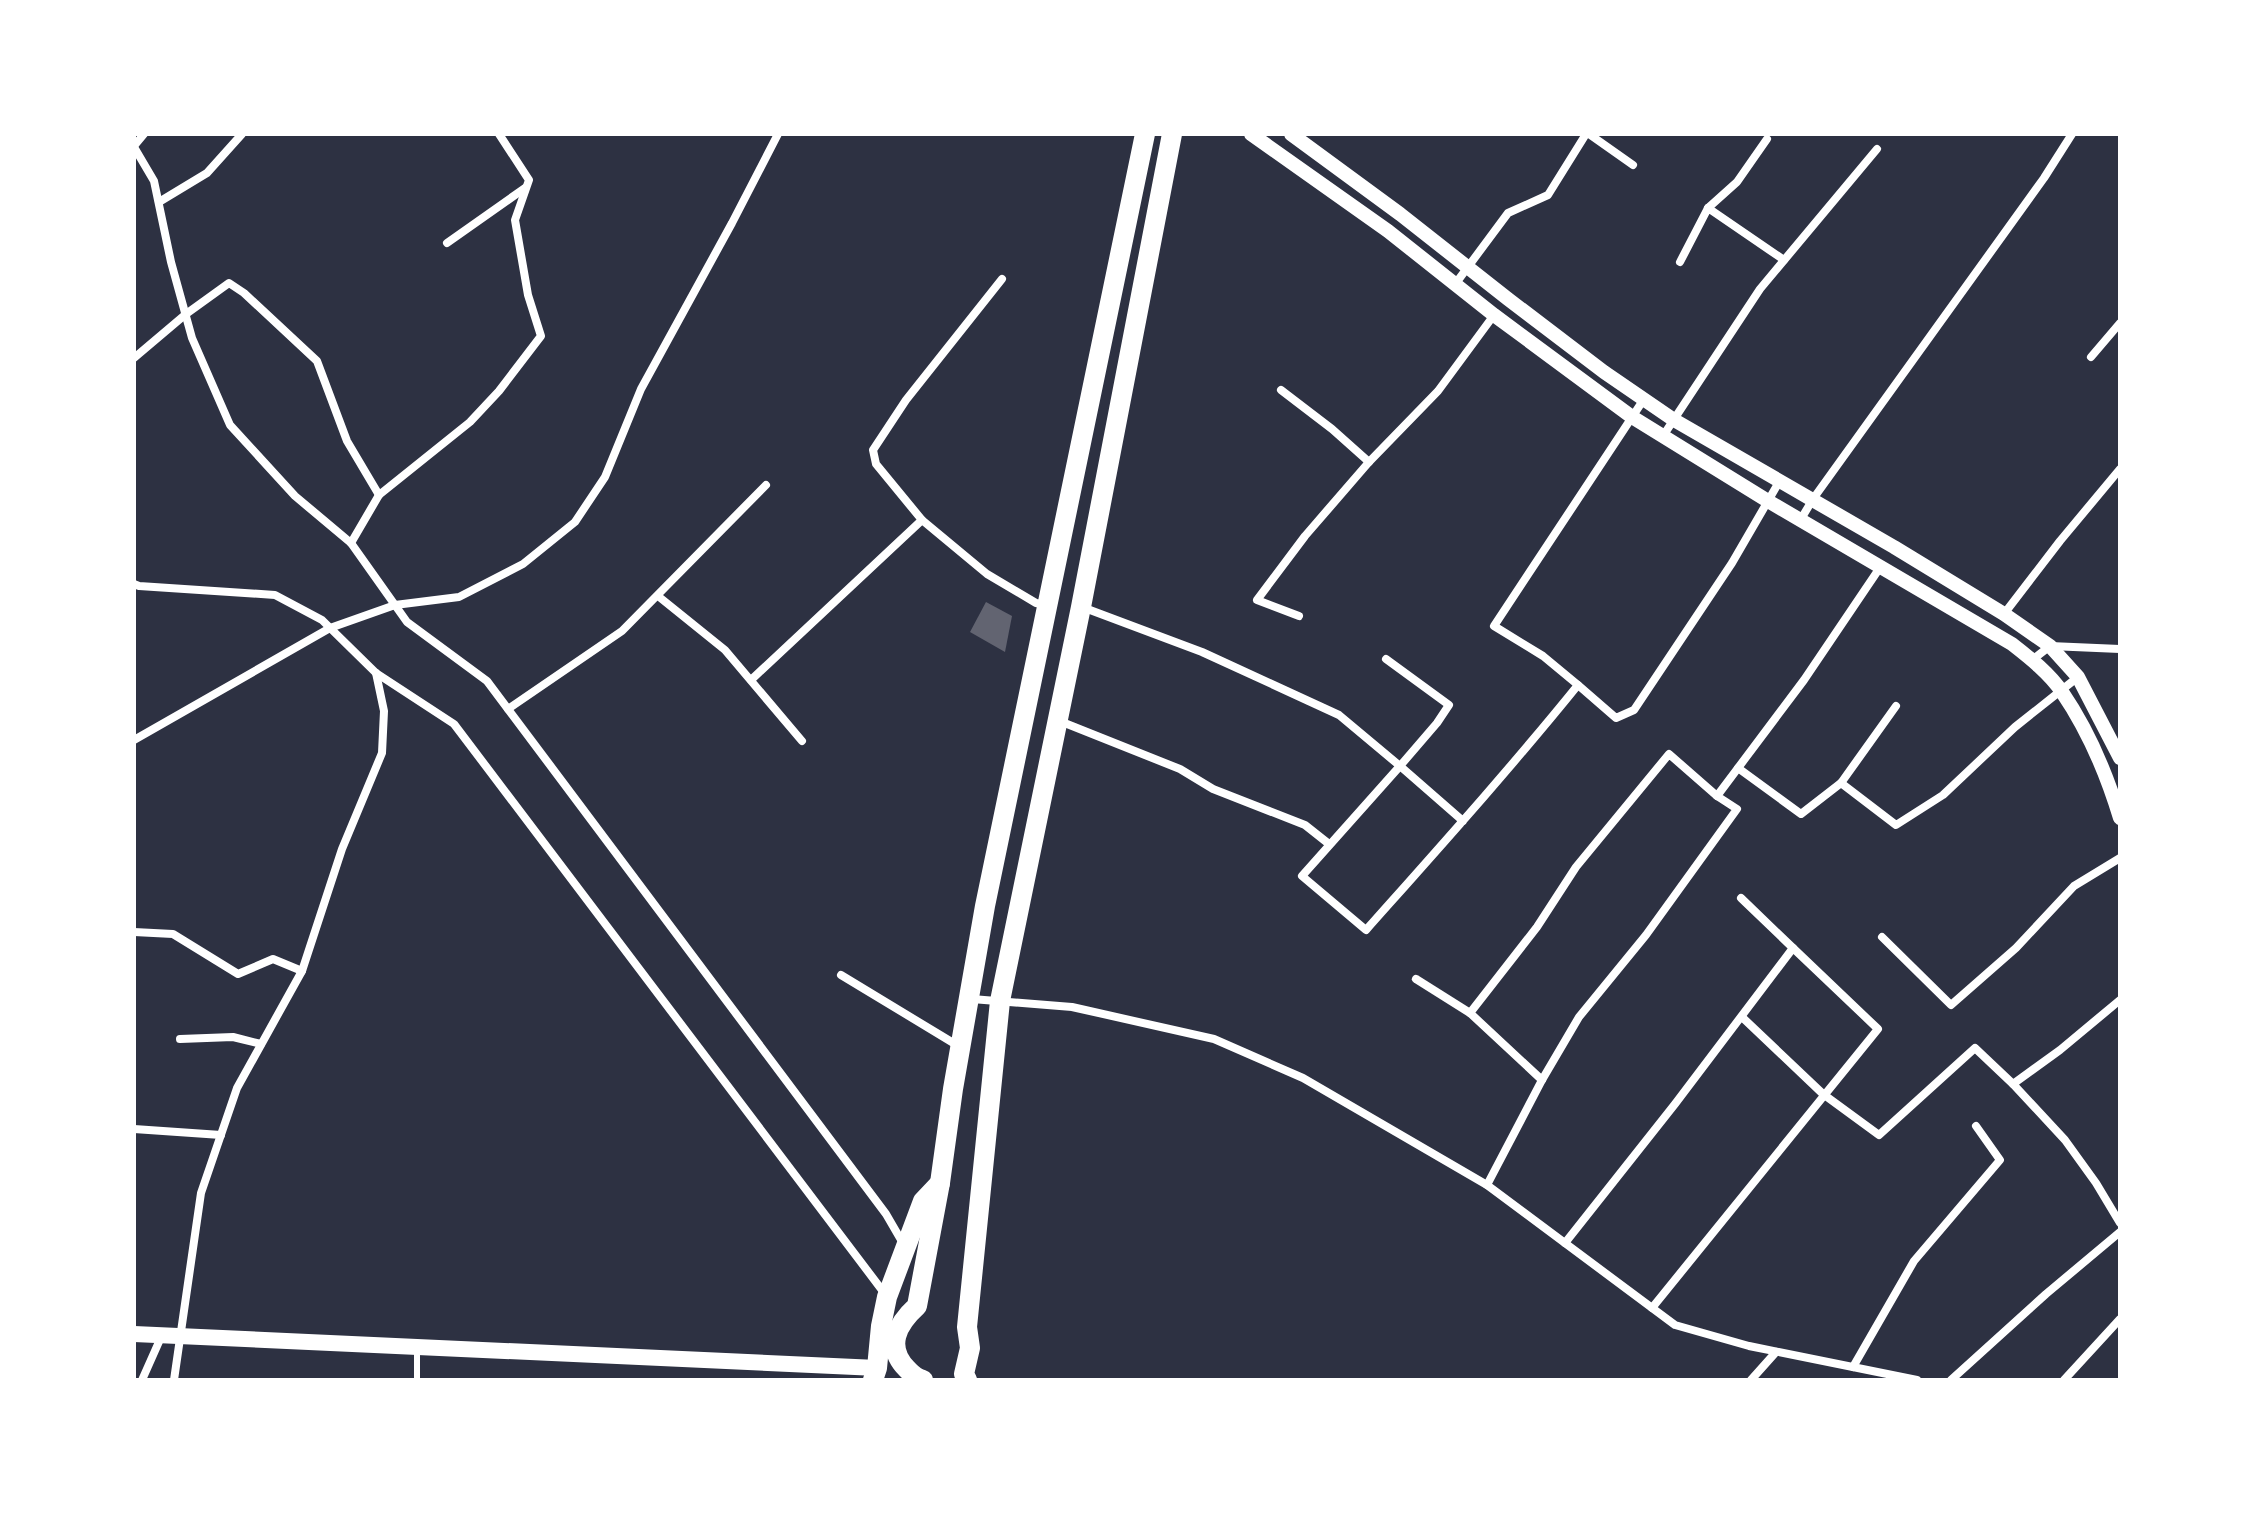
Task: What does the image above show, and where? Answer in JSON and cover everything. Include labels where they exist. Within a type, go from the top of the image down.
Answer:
[{"type":"main road","points":[[918,1379],[899,1360],[894,1340],[905,1317],[917,1306],[985,906],[1145,134]]},
{"type":"main road","points":[[961,1378],[970,1348],[967,1327],[1000,1001],[1080,612],[1172,134]]},
{"type":"main road","points":[[1046,608],[1080,612]]},
{"type":"main road","points":[[134,1334],[875,1374],[887,1297],[923,1201],[940,1183]]},
{"type":"street","points":[[144,134],[134,146],[154,181],[192,338],[230,425],[295,496],[351,543],[407,622],[487,681],[886,1214],[905,1247]]},
{"type":"street","points":[[159,202],[207,173],[242,134]]},
{"type":"street","points":[[351,543],[379,495],[470,422],[499,391],[541,336],[528,295],[515,220],[529,180],[499,134]]},
{"type":"street","points":[[134,740],[330,628],[395,605],[459,597],[523,564],[575,522],[605,477],[641,389],[778,134]]},
{"type":"street","points":[[1251,134],[1388,231],[1494,315],[1632,417],[1992,632],[2032,660],[2061,691],[2094,751],[2120,818]]},
{"type":"street","points":[[1291,134],[1604,372],[1674,420],[1813,499],[2004,614],[2050,646],[2078,677],[2120,758]]},
{"type":"street","points":[[1456,283],[1508,213],[1548,195],[1588,134],[1633,165]]},
{"type":"street","points":[[1801,519],[2044,178],[2072,134]]},
{"type":"street","points":[[1680,262],[1708,208],[1737,182],[1767,139]]},
{"type":"street","points":[[1663,436],[1760,289],[1877,149]]},
{"type":"street","points":[[447,243],[526,187]]},
{"type":"street","points":[[1708,208],[1784,260]]},
{"type":"street","points":[[1388,231],[1400,214]]},
{"type":"street","points":[[1002,279],[906,400],[873,450],[876,464],[922,520],[987,574],[1046,608]]},
{"type":"street","points":[[134,358],[229,283],[244,293],[317,361],[347,441],[379,495]]},
{"type":"street","points":[[1299,616],[1257,600],[1305,536],[1369,462],[1438,391],[1508,299]]},
{"type":"street","points":[[2091,357],[2120,323]]},
{"type":"street","points":[[1281,390],[1369,462]]},
{"type":"street","points":[[1644,399],[1494,626],[1543,656],[1616,718],[1634,710],[1732,563],[1779,482]]},
{"type":"street","points":[[1992,632],[2060,541],[2120,469]]},
{"type":"street","points":[[508,709],[622,631],[766,485]]},
{"type":"street","points":[[751,680],[922,520]]},
{"type":"street","points":[[1717,796],[1804,680],[1881,566]]},
{"type":"street","points":[[136,588],[275,595],[322,620],[376,673],[454,724],[887,1297]]},
{"type":"street","points":[[658,596],[725,650],[802,741]]},
{"type":"street","points":[[1080,612],[1202,652],[1339,715],[1463,821]]},
{"type":"street","points":[[2032,660],[2050,646],[2120,649]]},
{"type":"street","points":[[1386,659],[1449,705],[1437,723],[1302,876],[1366,930],[1510,769],[1578,685]]},
{"type":"street","points":[[174,1380],[201,1193],[237,1088],[302,971],[342,849],[382,753],[384,711],[376,673]]},
{"type":"street","points":[[1841,783],[1896,825],[1943,795],[2015,727],[2078,677]]},
{"type":"street","points":[[1738,768],[1801,814],[1841,783],[1896,706]]},
{"type":"street","points":[[1057,720],[1180,769],[1213,789],[1305,825],[1329,844]]},
{"type":"street","points":[[1470,1013],[1537,927],[1576,867],[1669,754],[1717,796],[1737,809],[1646,935],[1579,1017],[1487,1185]]},
{"type":"street","points":[[1882,937],[1951,1005],[2016,948],[2074,886],[2120,858]]},
{"type":"street","points":[[1652,1308],[1878,1029],[1741,898]]},
{"type":"street","points":[[134,932],[173,934],[238,974],[273,959],[302,971]]},
{"type":"street","points":[[1565,1243],[1793,948]]},
{"type":"street","points":[[841,975],[961,1048]]},
{"type":"street","points":[[1416,979],[1470,1013],[1542,1080]]},
{"type":"street","points":[[969,998],[1072,1007],[1214,1039],[1303,1078],[1487,1185],[1675,1325],[1749,1346],[1853,1367],[1886,1377],[1917,1380]]},
{"type":"street","points":[[2013,1084],[2120,1000]]},
{"type":"street","points":[[1742,1017],[1823,1094],[1879,1135],[1975,1048],[2065,1140],[2120,1223]]},
{"type":"street","points":[[180,1039],[233,1037],[261,1044]]},
{"type":"street","points":[[1853,1367],[1914,1261],[2000,1160],[1976,1126]]},
{"type":"street","points":[[134,1129],[221,1135]]},
{"type":"street","points":[[1951,1380],[2120,1232]]},
{"type":"street","points":[[2064,1380],[2120,1319]]},
{"type":"street","points":[[142,1380],[162,1335]]},
{"type":"street","points":[[1751,1380],[1776,1352]]},
{"type":"lane","points":[[417,1347],[417,1380]]},
{"type":"building","points":[[986,602],[1012,616],[1005,652],[970,632]]}]
